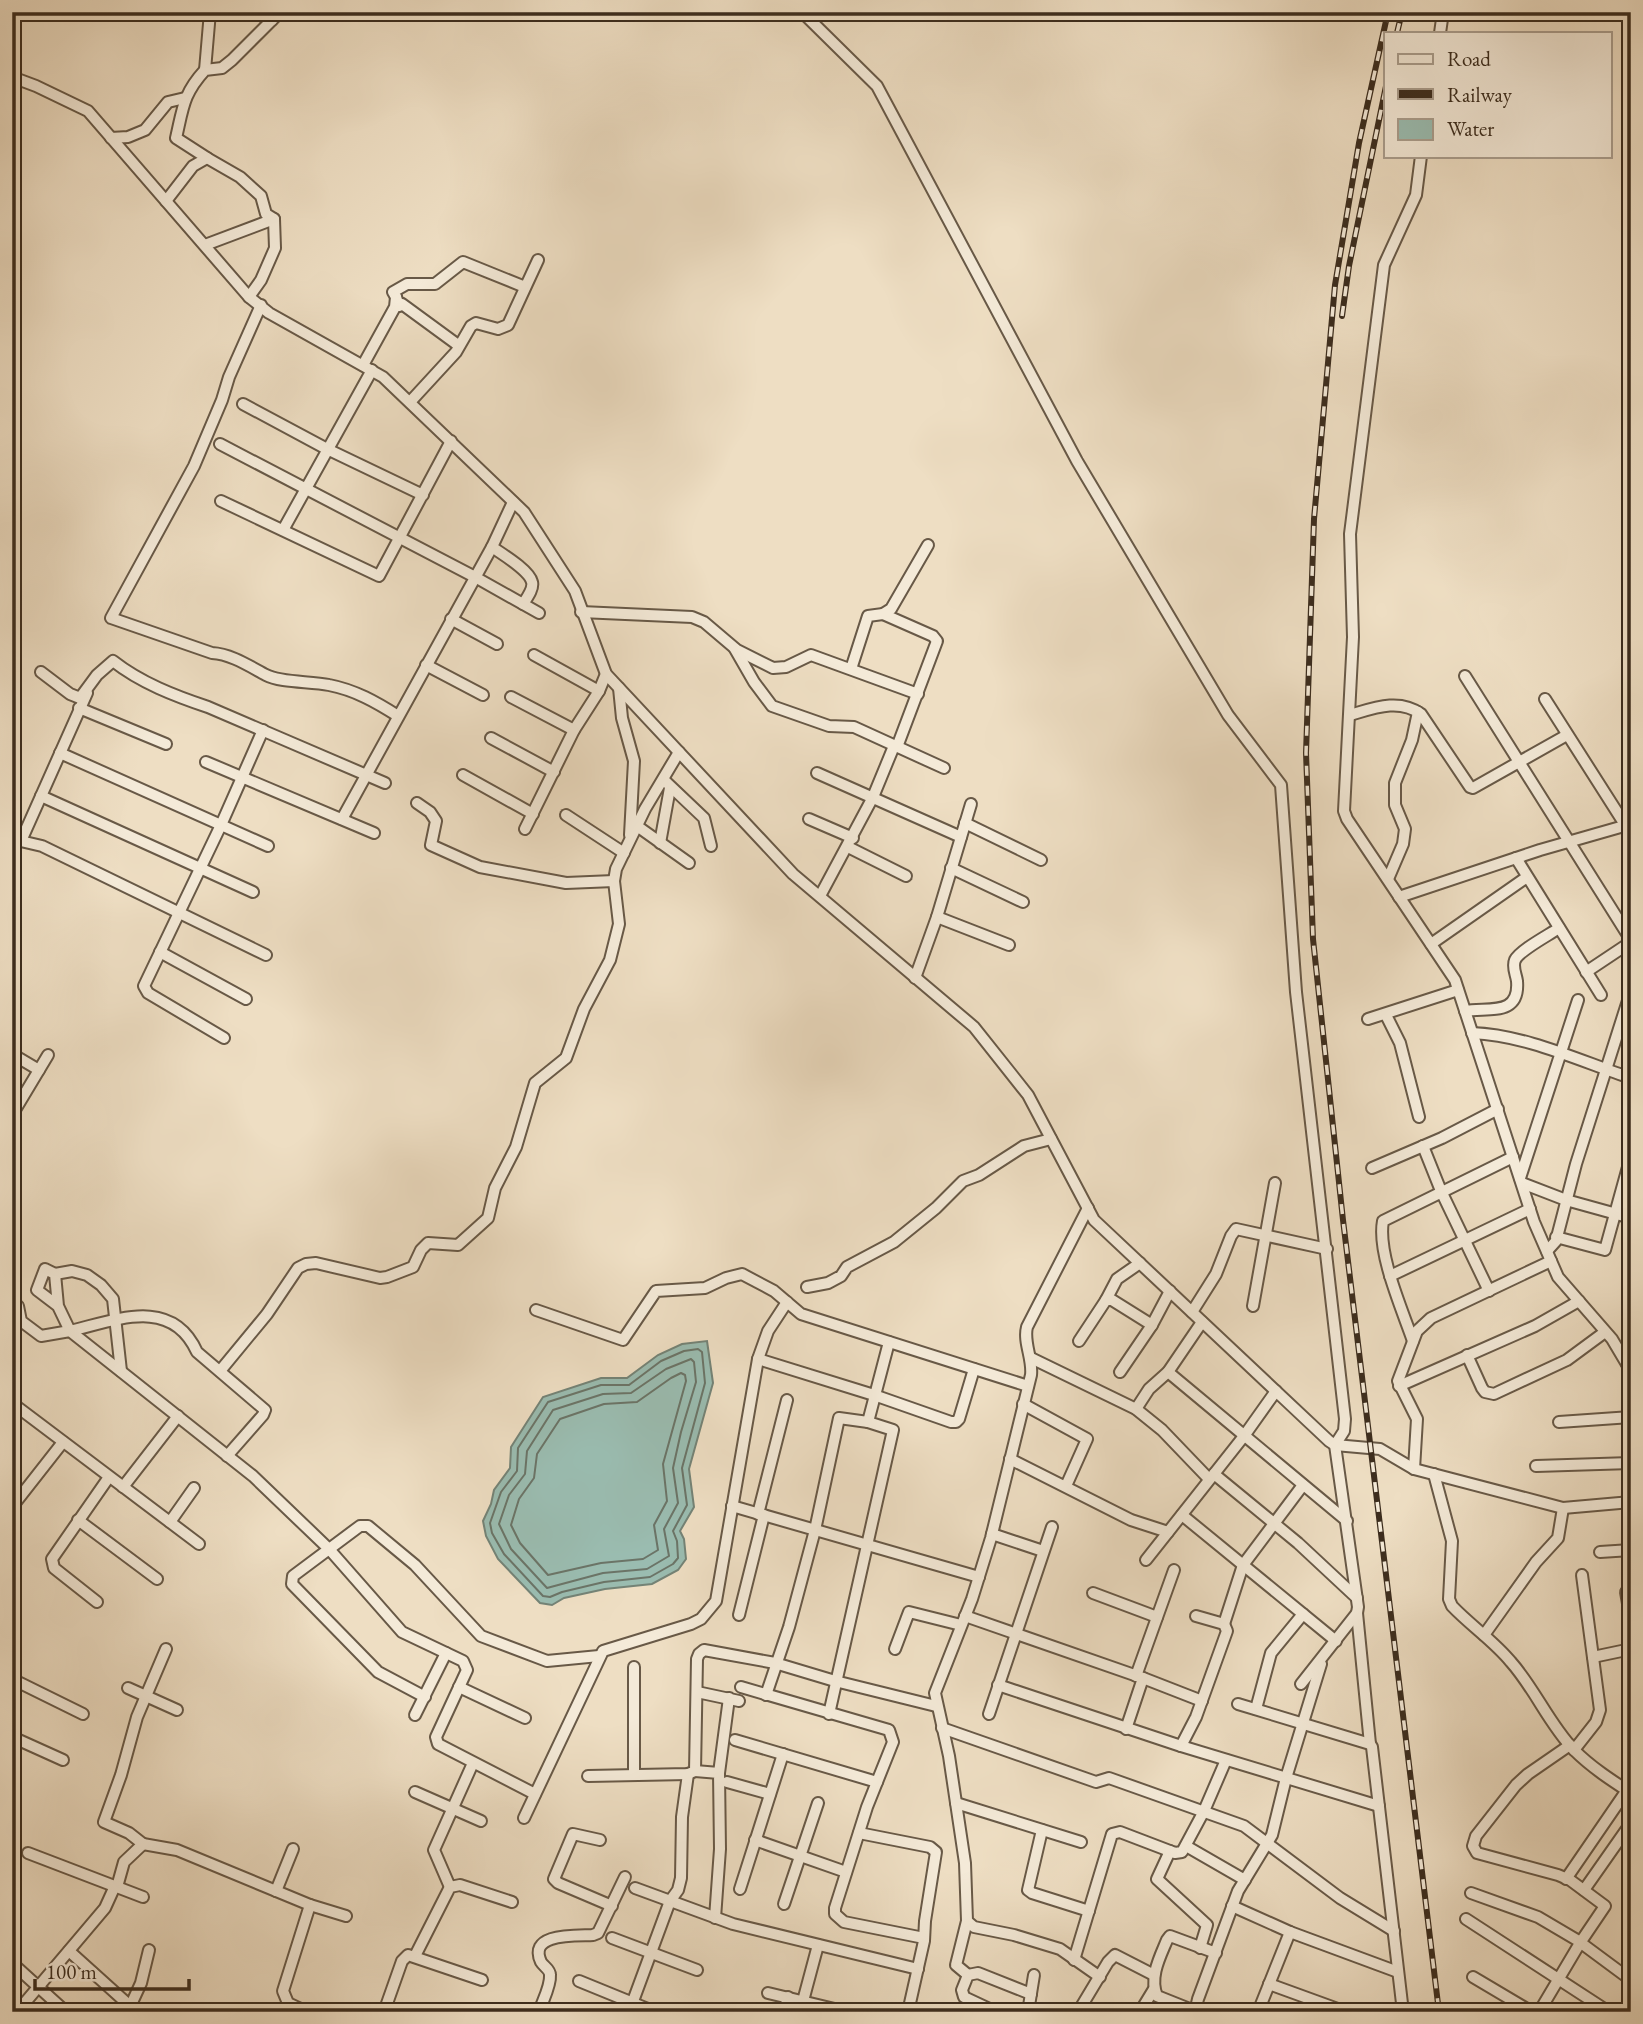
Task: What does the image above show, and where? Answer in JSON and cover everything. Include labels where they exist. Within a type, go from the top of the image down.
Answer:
[{"type":"street","points":[[210,12],[205,70],[185,98],[176,138],[240,177],[261,196],[266,214],[274,219]]},
{"type":"street","points":[[253,12],[276,16]]},
{"type":"street","points":[[802,12],[877,86],[1077,461],[1228,715],[1281,785],[1296,992],[1346,1419],[1344,1431],[1335,1445],[1357,1598],[1370,1744],[1380,1806],[1403,2012]]},
{"type":"street","points":[[1440,32],[1443,12]]},
{"type":"street","points":[[205,70],[222,68],[276,16]]},
{"type":"street","points":[[12,77],[88,111],[248,297],[269,313],[383,377],[524,512],[575,591],[606,674],[793,874],[974,1027],[1028,1095],[1094,1220],[1335,1445],[1380,1450],[1414,1469],[1563,1508],[1631,1502]]},
{"type":"street","points":[[111,138],[128,137],[145,130],[167,102],[185,98]]},
{"type":"street","points":[[166,201],[194,166],[207,158]]},
{"type":"street","points":[[1421,158],[1416,194],[1384,265],[1350,534],[1353,637],[1344,811],[1455,980],[1530,1209],[1558,1277],[1605,1332],[1629,1367]]},
{"type":"street","points":[[205,245],[274,219]]},
{"type":"street","points":[[248,297],[261,280],[275,248],[274,219]]},
{"type":"street","points":[[410,402],[456,352],[471,326],[477,323],[498,329],[505,327],[538,260]]},
{"type":"street","points":[[458,345],[402,304],[399,306],[393,292],[407,284],[435,284],[463,262],[524,287]]},
{"type":"street","points":[[283,530],[367,368],[395,307],[396,297]]},
{"type":"street","points":[[261,305],[194,466],[111,618],[212,653],[224,653],[266,675],[352,691],[398,716]]},
{"type":"street","points":[[243,404],[327,449],[423,495]]},
{"type":"street","points":[[221,501],[379,576],[451,441]]},
{"type":"street","points":[[220,444],[475,577],[538,613]]},
{"type":"street","points":[[342,819],[492,547],[513,502]]},
{"type":"street","points":[[883,614],[891,609],[928,545]]},
{"type":"street","points":[[492,547],[517,564],[531,580],[532,588],[523,604]]},
{"type":"street","points":[[581,612],[692,617],[704,622],[734,648],[773,668],[786,667],[811,655],[918,694]]},
{"type":"street","points":[[820,896],[873,797],[918,694],[937,641],[933,636],[883,614],[873,614],[867,618],[851,669]]},
{"type":"street","points":[[452,619],[497,644]]},
{"type":"street","points":[[734,648],[772,706],[829,726],[854,727],[944,768]]},
{"type":"street","points":[[534,655],[599,691]]},
{"type":"street","points":[[41,672],[70,694],[80,698],[97,675],[113,662],[132,676],[385,783]]},
{"type":"street","points":[[426,665],[483,695]]},
{"type":"street","points":[[525,829],[574,730],[599,691],[606,674]]},
{"type":"street","points":[[97,675],[79,708],[41,796],[17,840],[42,846],[266,955]]},
{"type":"street","points":[[1465,676],[1631,941],[1586,972]]},
{"type":"street","points":[[619,688],[622,718],[635,761],[629,841]]},
{"type":"street","points":[[510,697],[574,730]]},
{"type":"street","points":[[1399,897],[1516,858],[1629,828],[1545,699]]},
{"type":"street","points":[[1350,715],[1393,705],[1418,712],[1470,787],[1476,788],[1567,735]]},
{"type":"street","points":[[79,708],[166,744]]},
{"type":"street","points":[[1388,880],[1404,844],[1405,829],[1395,805],[1395,783],[1409,749],[1418,712]]},
{"type":"street","points":[[223,1038],[145,990],[145,981],[221,825],[263,730]]},
{"type":"street","points":[[491,738],[554,772]]},
{"type":"street","points":[[660,843],[667,784],[679,752]]},
{"type":"street","points":[[60,753],[268,846]]},
{"type":"street","points":[[206,762],[374,833]]},
{"type":"street","points":[[817,773],[961,837]]},
{"type":"street","points":[[463,775],[533,814]]},
{"type":"street","points":[[220,1371],[267,1314],[298,1268],[316,1263],[380,1278],[387,1277],[413,1267],[421,1250],[428,1243],[458,1245],[486,1222],[495,1188],[516,1147],[535,1083],[566,1058],[584,1009],[610,960],[619,924],[614,881],[617,869],[645,809],[667,784]]},
{"type":"street","points":[[667,784],[704,818],[711,846]]},
{"type":"street","points":[[41,796],[253,892]]},
{"type":"street","points":[[417,803],[430,812],[436,821],[431,845],[470,864],[560,883],[614,881]]},
{"type":"street","points":[[915,978],[971,804]]},
{"type":"street","points":[[566,815],[624,853]]},
{"type":"street","points":[[809,819],[906,876]]},
{"type":"street","points":[[965,823],[1041,860]]},
{"type":"street","points":[[637,826],[689,863]]},
{"type":"street","points":[[1516,858],[1601,995]]},
{"type":"street","points":[[951,868],[1023,902]]},
{"type":"street","points":[[1431,944],[1527,877]]},
{"type":"street","points":[[937,916],[1009,945]]},
{"type":"street","points":[[1465,1011],[1506,1008],[1517,989],[1514,965],[1518,955],[1559,928]]},
{"type":"street","points":[[160,951],[246,999]]},
{"type":"street","points":[[1368,1019],[1458,989]]},
{"type":"street","points":[[1414,1469],[1417,1419],[1399,1386],[1399,1376],[1417,1331],[1431,1318],[1489,1291],[1549,1256],[1631,991]]},
{"type":"street","points":[[1521,1181],[1578,1000]]},
{"type":"street","points":[[1386,1015],[1400,1043],[1419,1117]]},
{"type":"street","points":[[1472,1032],[1498,1035],[1631,1078]]},
{"type":"street","points":[[12,1054],[39,1070]]},
{"type":"street","points":[[12,1115],[48,1055]]},
{"type":"street","points":[[1372,1168],[1498,1109]]},
{"type":"street","points":[[807,1287],[828,1283],[841,1276],[847,1267],[894,1242],[936,1208],[963,1181],[989,1169],[1024,1146],[1051,1139]]},
{"type":"street","points":[[1423,1146],[1441,1191],[1489,1291]]},
{"type":"street","points":[[1556,1237],[1605,1250],[1631,1156]]},
{"type":"street","points":[[1413,1341],[1390,1276],[1382,1230],[1383,1221],[1388,1216],[1513,1157]]},
{"type":"street","points":[[1521,1181],[1566,1200],[1631,1218]]},
{"type":"street","points":[[1252,1306],[1275,1184]]},
{"type":"street","points":[[968,1975],[956,1965],[967,1921],[965,1863],[949,1756],[934,1693],[963,1621],[992,1534],[1031,1375],[1027,1327],[1088,1208]]},
{"type":"street","points":[[1390,1276],[1530,1209]]},
{"type":"street","points":[[1192,1312],[1216,1275],[1236,1229],[1326,1249]]},
{"type":"street","points":[[1079,1341],[1117,1279],[1140,1263]]},
{"type":"street","points":[[58,1306],[37,1290],[45,1269],[55,1274],[72,1270],[87,1275],[101,1285],[113,1299],[121,1371]]},
{"type":"street","points":[[55,1274],[58,1306],[70,1331],[257,1480],[329,1549],[402,1632],[463,1661],[467,1667],[436,1741],[441,1747],[535,1794]]},
{"type":"street","points":[[537,1310],[622,1340],[656,1291],[705,1288],[742,1275],[774,1291],[802,1314],[1028,1386]]},
{"type":"street","points":[[1120,1372],[1152,1325],[1170,1291]]},
{"type":"street","points":[[1105,1300],[1112,1300],[1152,1325]]},
{"type":"street","points":[[1399,1386],[1535,1326],[1579,1301]]},
{"type":"street","points":[[12,1302],[18,1307],[21,1321],[41,1336],[144,1315],[174,1322],[193,1342],[197,1352],[265,1410],[227,1456]]},
{"type":"street","points":[[524,1818],[599,1656],[608,1649],[691,1625],[709,1611],[716,1601],[758,1359],[768,1331],[787,1302]]},
{"type":"street","points":[[1136,1409],[1149,1389],[1168,1372],[1202,1322]]},
{"type":"street","points":[[1467,1355],[1482,1388],[1485,1392],[1494,1394],[1567,1360],[1605,1332]]},
{"type":"street","points":[[868,1422],[890,1342]]},
{"type":"street","points":[[1629,1367],[1631,1347]]},
{"type":"street","points":[[1031,1358],[1136,1409],[1212,1477],[1275,1524],[1357,1598]]},
{"type":"street","points":[[758,1359],[956,1422],[974,1369]]},
{"type":"street","points":[[1168,1372],[1347,1521]]},
{"type":"street","points":[[1146,1560],[1276,1391]]},
{"type":"street","points":[[739,1615],[788,1400]]},
{"type":"street","points":[[12,1403],[199,1544]]},
{"type":"street","points":[[1023,1404],[1087,1438],[1066,1486]]},
{"type":"street","points":[[123,1487],[178,1416]]},
{"type":"street","points":[[1559,1422],[1631,1417]]},
{"type":"street","points":[[766,1695],[789,1627],[815,1530],[839,1418],[868,1422],[893,1430],[829,1714]]},
{"type":"street","points":[[12,1507],[63,1441]]},
{"type":"street","points":[[1010,1459],[1131,1520],[1168,1532]]},
{"type":"street","points":[[1536,1466],[1631,1463]]},
{"type":"street","points":[[1434,1474],[1452,1541],[1449,1599],[1451,1606],[1514,1665],[1572,1748],[1597,1770],[1629,1791],[1566,1879]]},
{"type":"street","points":[[97,1602],[51,1564],[53,1555],[109,1477]]},
{"type":"street","points":[[1181,1746],[1227,1636],[1224,1624],[1243,1564],[1303,1485]]},
{"type":"street","points":[[170,1522],[194,1489]]},
{"type":"street","points":[[732,1506],[979,1577]]},
{"type":"street","points":[[1484,1635],[1536,1562],[1558,1538],[1563,1508]]},
{"type":"street","points":[[1182,1515],[1336,1641]]},
{"type":"street","points":[[78,1520],[157,1579]]},
{"type":"street","points":[[425,1696],[378,1672],[292,1584],[292,1576],[360,1526],[368,1526],[415,1565],[481,1636],[547,1661],[599,1656]]},
{"type":"street","points":[[989,1714],[1052,1527]]},
{"type":"street","points":[[992,1534],[1043,1551]]},
{"type":"street","points":[[1600,1552],[1631,1550]]},
{"type":"street","points":[[1126,1729],[1157,1617],[1174,1570]]},
{"type":"street","points":[[1539,2012],[1580,1943],[1606,1908],[1604,1903],[1566,1879],[1477,1853],[1473,1846],[1476,1836],[1516,1785],[1528,1774],[1572,1748],[1598,1717],[1600,1710],[1582,1575]]},
{"type":"street","points":[[1626,1592],[1631,1621]]},
{"type":"street","points":[[1093,1593],[1157,1617]]},
{"type":"street","points":[[895,1649],[909,1612],[963,1621],[1015,1632],[1202,1701]]},
{"type":"street","points":[[1301,1684],[1357,1613]]},
{"type":"street","points":[[1256,1709],[1271,1653],[1303,1614]]},
{"type":"street","points":[[1196,1616],[1224,1624]]},
{"type":"street","points":[[166,1648],[136,1717],[121,1776],[104,1822],[129,1833],[142,1844],[177,1850],[310,1905],[346,1916]]},
{"type":"street","points":[[1593,1657],[1631,1649]]},
{"type":"street","points":[[630,2007],[681,1878],[682,1817],[691,1773],[699,1654],[704,1650],[775,1663],[936,1706]]},
{"type":"street","points":[[415,1715],[446,1653]]},
{"type":"street","points":[[1154,1989],[1161,1999],[1196,2012],[1198,1999],[1232,1906],[1272,1835],[1286,1778],[1323,1657]]},
{"type":"street","points":[[634,1667],[634,1775]]},
{"type":"street","points":[[12,1679],[83,1714]]},
{"type":"street","points":[[998,1685],[1126,1729],[1380,1806]]},
{"type":"street","points":[[459,1687],[525,1718]]},
{"type":"street","points":[[741,1687],[889,1730],[893,1741],[859,1833],[835,1914],[839,1919],[924,1938]]},
{"type":"street","points":[[128,1688],[177,1710]]},
{"type":"street","points":[[697,1692],[734,1700],[723,1778],[715,1918]]},
{"type":"street","points":[[1238,1704],[1370,1744]]},
{"type":"street","points":[[942,1728],[1096,1782],[1109,1778],[1244,1826],[1340,1898],[1394,1931]]},
{"type":"street","points":[[13,1739],[63,1760]]},
{"type":"street","points":[[734,1740],[877,1782]]},
{"type":"street","points":[[740,1889],[783,1754]]},
{"type":"street","points":[[1074,1960],[1112,1834],[1120,1832],[1178,1853],[1186,1846],[1226,1760]]},
{"type":"street","points":[[450,1886],[434,1850],[473,1763]]},
{"type":"street","points":[[588,1776],[691,1773],[723,1778],[770,1794]]},
{"type":"street","points":[[415,1792],[481,1821]]},
{"type":"street","points":[[956,1803],[1081,1842]]},
{"type":"street","points":[[784,1904],[818,1804]]},
{"type":"street","points":[[1584,1890],[1631,1823]]},
{"type":"street","points":[[1042,1830],[1028,1889],[1032,1893],[1089,1910]]},
{"type":"street","points":[[859,1833],[930,1847],[936,1852],[924,1938],[908,2012]]},
{"type":"street","points":[[600,1840],[573,1834],[554,1879],[612,1906]]},
{"type":"street","points":[[755,1840],[846,1872]]},
{"type":"street","points":[[17,2012],[105,1908],[116,1887],[124,1862],[142,1844]]},
{"type":"street","points":[[1186,1846],[1245,1880]]},
{"type":"street","points":[[276,1891],[293,1849]]},
{"type":"street","points":[[1170,1851],[1157,1880],[1207,1925],[1200,1948]]},
{"type":"street","points":[[28,1853],[143,1897]]},
{"type":"street","points":[[538,2012],[550,1979],[550,1974],[541,1962],[542,1944],[557,1936],[598,1933],[625,1877]]},
{"type":"street","points":[[415,1956],[450,1886],[460,1885],[512,1902]]},
{"type":"street","points":[[635,1888],[715,1918],[918,1969]]},
{"type":"street","points":[[1471,1893],[1538,1917],[1631,1980]]},
{"type":"street","points":[[307,2012],[288,2003],[283,1991],[310,1905]]},
{"type":"street","points":[[1232,1906],[1290,1932],[1398,1972]]},
{"type":"street","points":[[1466,1919],[1609,2012]]},
{"type":"street","points":[[967,1921],[974,1927],[1060,1949],[1100,1977]]},
{"type":"street","points":[[1258,2012],[1290,1932]]},
{"type":"street","points":[[1140,2012],[1154,1989],[1154,1975],[1170,1936],[1216,1953]]},
{"type":"street","points":[[612,1938],[697,1970]]},
{"type":"street","points":[[803,2001],[818,1945]]},
{"type":"street","points":[[69,1951],[129,2009],[141,1983],[149,1950]]},
{"type":"street","points":[[384,2012],[404,1958],[408,1955],[482,1980]]},
{"type":"street","points":[[1078,2012],[1115,1955],[1154,1975]]},
{"type":"street","points":[[12,1963],[65,2012]]},
{"type":"street","points":[[968,1975],[978,1973],[1031,1994]]},
{"type":"street","points":[[968,1975],[962,1990],[964,1997],[996,2012]]},
{"type":"street","points":[[1028,2012],[1034,1975]]},
{"type":"street","points":[[1473,1977],[1532,2012]]},
{"type":"street","points":[[579,1981],[630,2007],[655,2012]]},
{"type":"street","points":[[1269,1984],[1346,2012]]},
{"type":"street","points":[[768,1993],[847,2012]]},
{"type":"street","points":[[784,2012],[788,1997]]},
{"type":"water","points":[[707,1341],[713,1383],[689,1469],[694,1507],[680,1531],[684,1539],[686,1559],[678,1570],[652,1584],[605,1589],[564,1598],[552,1605],[540,1603],[498,1559],[486,1536],[483,1521],[494,1490],[510,1468],[511,1447],[543,1397],[601,1378],[627,1378],[658,1355],[682,1344]]},
{"type":"railway","points":[[1388,12],[1359,143],[1335,285],[1314,519],[1306,753],[1313,939],[1343,1220],[1439,2012]]},
{"type":"railway","points":[[1397,32],[1402,12]]},
{"type":"railway","points":[[1342,316],[1349,266],[1384,96]]}]
